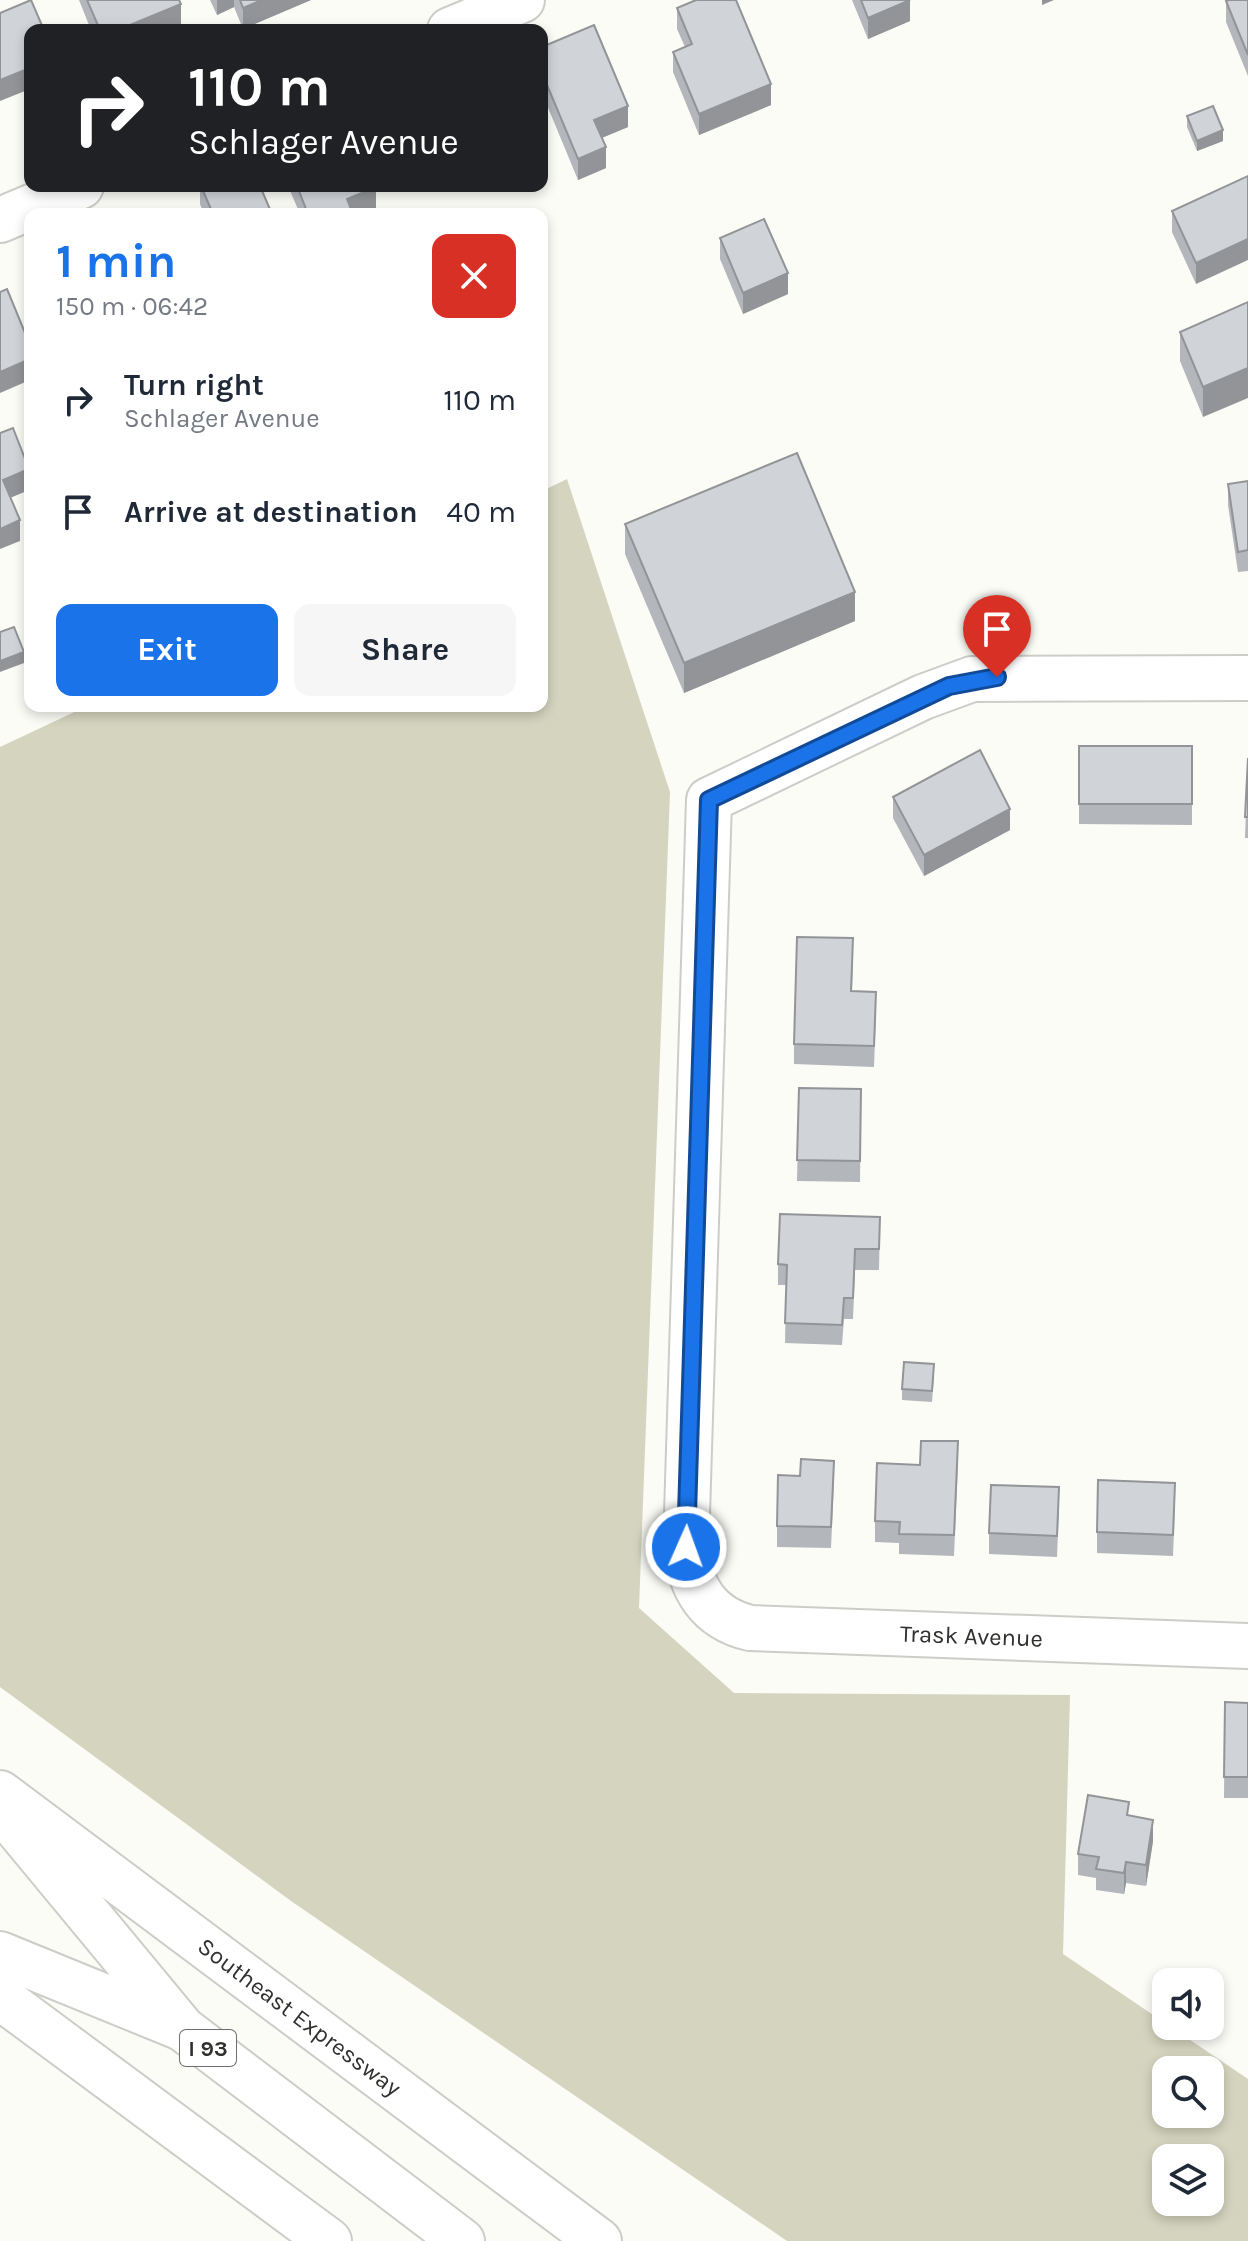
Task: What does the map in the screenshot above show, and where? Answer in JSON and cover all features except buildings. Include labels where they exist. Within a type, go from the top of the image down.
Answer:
[{"type":"main road","points":[[464,24],[522,0]]},
{"type":"main road","points":[[29,208],[67,192]]},
{"type":"main road","points":[[0,220],[24,210]]},
{"type":"main road","name":"Trask Avenue","points":[[1248,678],[972,679],[923,697],[709,800],[686,1547],[694,1588],[705,1602],[733,1624],[750,1628],[1248,1646]]},
{"type":"main road","name":"Southeast Expressway","points":[[0,1793],[599,2241]]},
{"type":"main road","name":"I 93","points":[[0,1807],[183,2029],[462,2241]]},
{"type":"main road","name":"I 93","points":[[0,1954],[183,2029],[491,2241]]},
{"type":"main road","points":[[0,1997],[329,2241]]},
{"type":"green space","points":[[567,479],[670,792],[639,1608],[734,1693],[1070,1695],[1063,1954],[1152,2014],[1152,2040],[1190,2040],[1214,2056],[1152,2056],[1152,2128],[1224,2128],[1224,2063],[1248,2079],[1248,2241],[787,2241],[291,1901],[0,1687],[0,747],[74,712],[548,712],[548,488]]},
{"type":"route","points":[[686,1547],[709,800],[923,697],[972,679],[997,677]]}]
